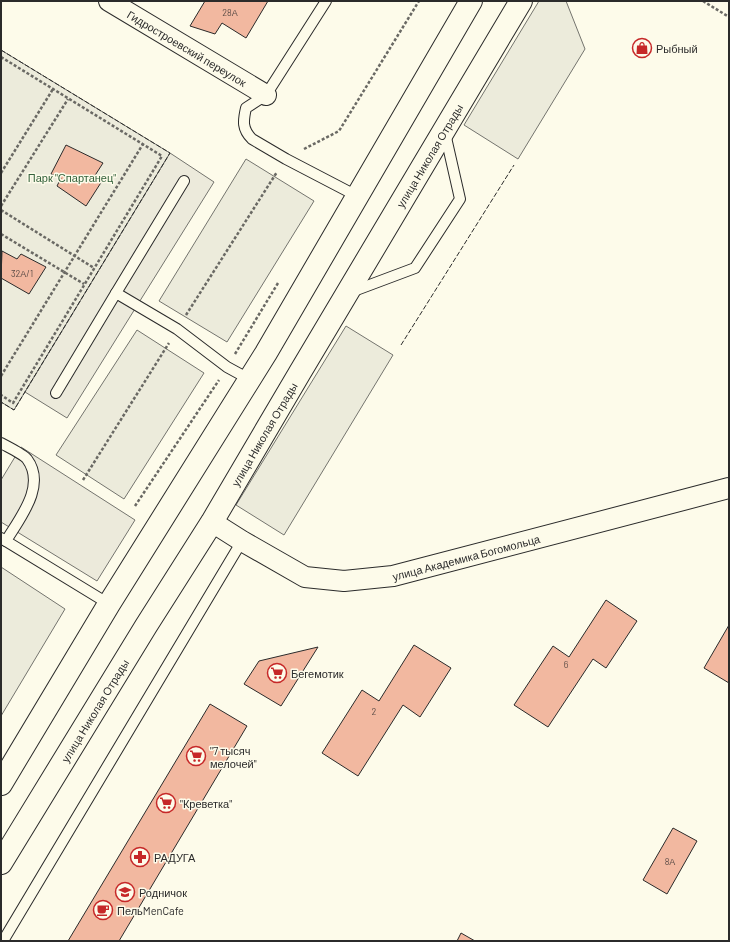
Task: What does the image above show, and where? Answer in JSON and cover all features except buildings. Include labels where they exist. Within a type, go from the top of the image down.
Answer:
[{"type":"main road","points":[[1,784],[109,604],[250,379],[471,1]]},
{"type":"main road","name":"улица Николая Отрады","points":[[1,863],[146,626],[212,522],[521,1]]},
{"type":"street","name":"Гидростроевский переулок","points":[[109,1],[266,95]]},
{"type":"street","name":"улица Академика Богомольца","points":[[212,522],[305,577],[344,581],[392,576],[729,488]]},
{"type":"lane","points":[[326,1],[266,95],[246,108],[242,123],[248,135],[252,139],[286,159],[357,196]]},
{"type":"lane","points":[[347,293],[415,268],[460,199],[444,130]]},
{"type":"lane","points":[[56,393],[184,181]]},
{"type":"lane","points":[[116,293],[177,329],[227,367],[250,379]]},
{"type":"lane","points":[[1,443],[26,458],[31,468],[34,484],[29,503],[3,540],[109,604]]},
{"type":"lane","points":[[3,941],[242,541]]},
{"type":"path","points":[[82,480],[286,159],[339,131],[419,1]]},
{"type":"path","points":[[703,1],[729,17]]},
{"type":"path","points":[[1,57],[162,156],[13,403],[1,395]]},
{"type":"path","points":[[1,173],[53,89]]},
{"type":"path","points":[[1,206],[68,98]]},
{"type":"path","points":[[1,376],[143,144]]},
{"type":"path","points":[[1,210],[94,268]]},
{"type":"path","points":[[1,234],[84,284]]},
{"type":"path","points":[[135,506],[227,367],[280,280]]},
{"type":"green space","points":[[539,1],[566,1],[585,49],[518,159],[464,125]]},
{"type":"green space","name":"Парк \"Спартанец\"","points":[[1,50],[170,153],[14,410],[1,402]]},
{"type":"green space","points":[[246,159],[314,201],[227,342],[159,301]]},
{"type":"green space","points":[[346,326],[393,355],[284,535],[236,505]]},
{"type":"green space","points":[[137,330],[204,373],[124,499],[56,455]]},
{"type":"green space","points":[[1,567],[65,609],[1,716]]},
{"type":"shaded area","points":[[170,153],[214,182],[67,418],[25,392]]},
{"type":"shaded area","points":[[21,447],[135,520],[97,581],[1,522],[1,480]]},
{"type":"fence","points":[[1,50],[170,153],[14,410],[1,402]]},
{"type":"fence","points":[[401,345],[514,165]]},
{"type":"place","name":"Рыбный","points":[[642,48]]},
{"type":"place","name":"Бегемотик","points":[[277,673]]},
{"type":"place","name":"\"7 тысяч мелочей\"","points":[[196,756]]},
{"type":"place","name":"\"Креветка\"","points":[[166,803]]},
{"type":"place","name":"РАДУГА","points":[[140,857]]},
{"type":"place","name":"Родничок","points":[[125,892]]},
{"type":"place","name":"ПельMenCafe","points":[[103,910]]}]
